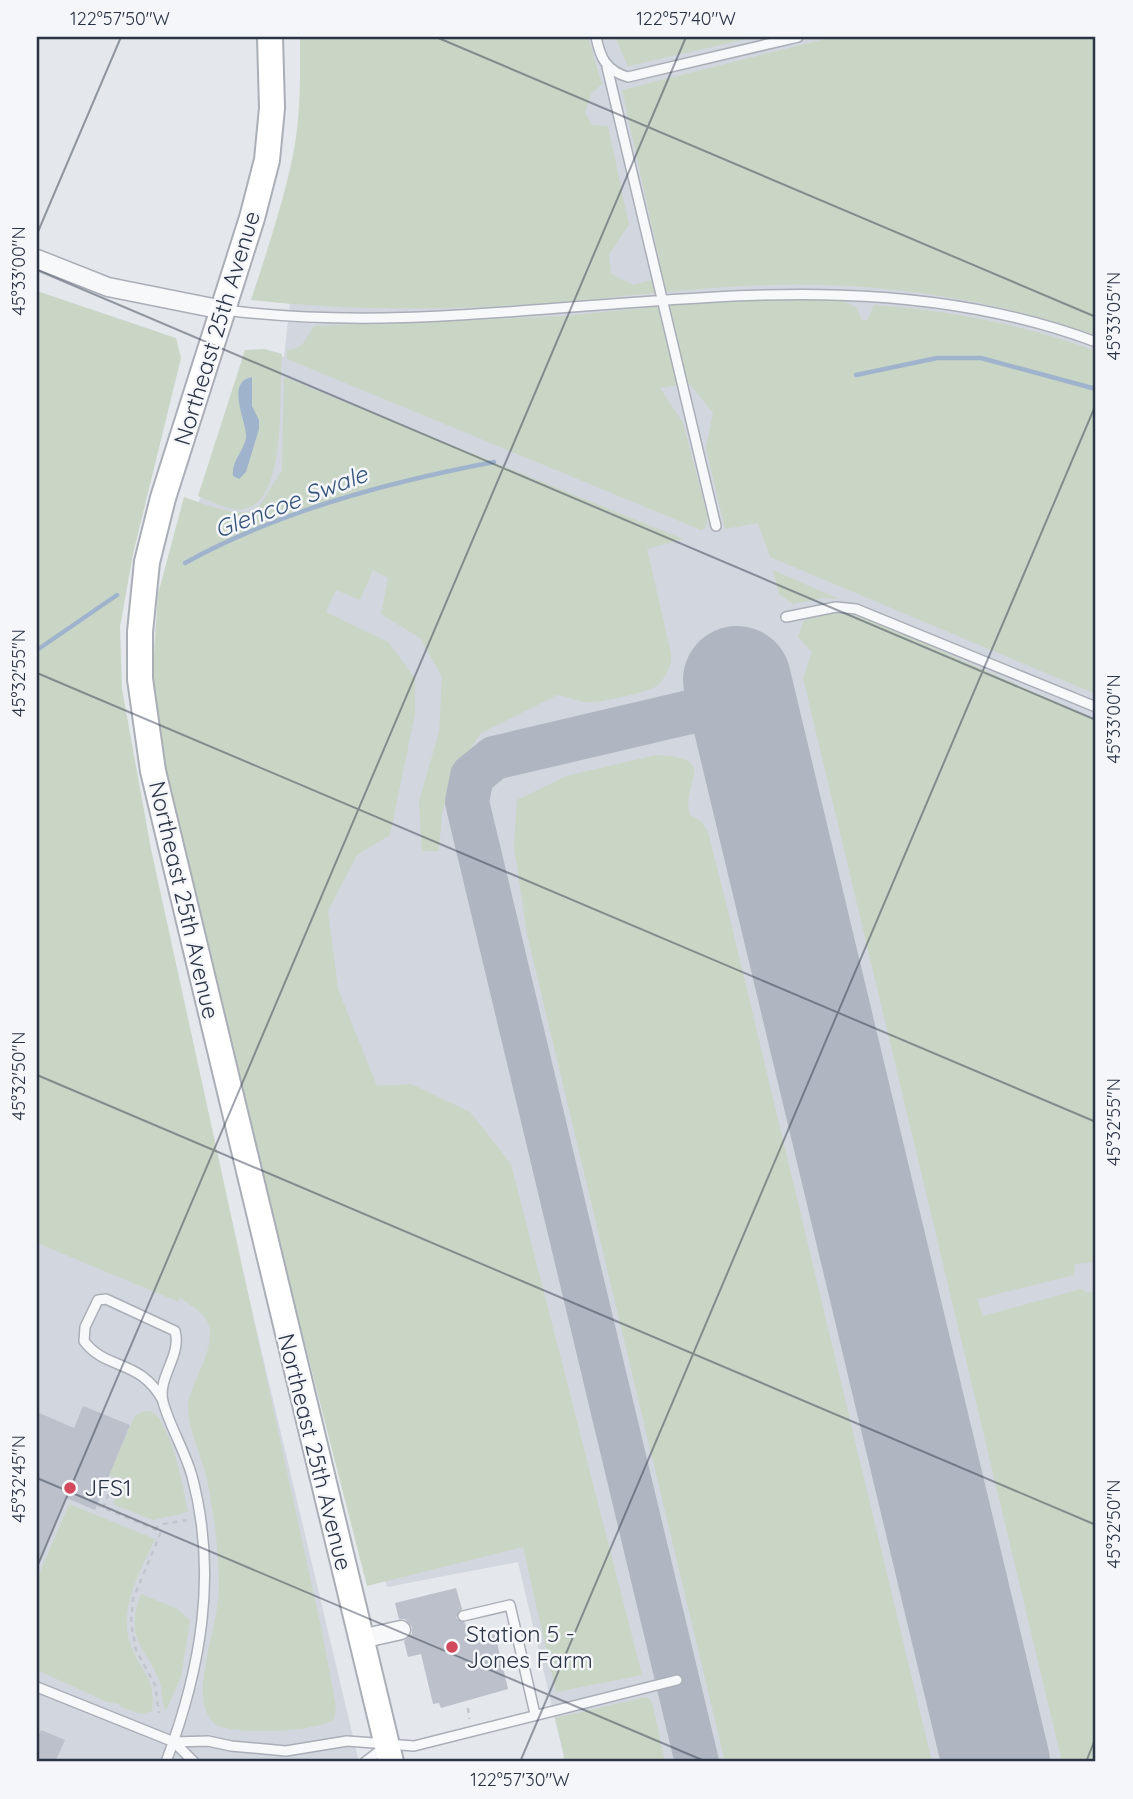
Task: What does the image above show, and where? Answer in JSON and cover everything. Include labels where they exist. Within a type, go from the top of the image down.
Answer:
[{"type":"main road","name":"Northeast 25th Avenue","points":[[270,37],[272,108],[267,160],[252,219],[163,498],[147,562],[139,632],[144,726],[272,1275],[389,1754]]},
{"type":"street","points":[[37,259],[108,287],[223,310]]},
{"type":"street","points":[[361,1639],[401,1630]]},
{"type":"lane","points":[[596,37],[607,67],[716,526]]},
{"type":"lane","points":[[607,67],[628,76],[797,37]]},
{"type":"lane","points":[[223,310],[286,318],[341,319],[449,316],[662,298],[779,294],[900,298],[966,307],[1034,322],[1096,342]]},
{"type":"lane","points":[[786,617],[836,607],[856,609],[1096,707]]},
{"type":"lane","points":[[163,1401],[163,1387],[176,1354],[175,1331],[106,1299],[99,1300],[85,1327],[83,1341],[90,1350],[142,1374],[154,1384],[191,1474],[201,1518],[206,1586],[202,1631],[198,1656],[166,1762]]},
{"type":"lane","points":[[463,1616],[510,1605],[535,1714]]},
{"type":"lane","points":[[365,1762],[414,1746],[677,1679]]},
{"type":"lane","points":[[37,1687],[174,1742],[194,1762]]},
{"type":"lane","points":[[174,1742],[208,1741],[286,1751],[347,1741],[389,1754]]},
{"type":"path","points":[[103,1508],[115,1478]]},
{"type":"path","points":[[106,1483],[112,1486]]},
{"type":"path","points":[[97,1505],[161,1532],[134,1599],[131,1623],[136,1650],[155,1685],[159,1713]]},
{"type":"path","points":[[154,1529],[163,1524],[201,1518]]},
{"type":"path","points":[[468,1708],[469,1720]]},
{"type":"shaded area","points":[[319,37],[1087,37],[1096,46],[1096,1762],[565,1762],[518,1562],[387,1587],[359,1466],[199,502],[246,354],[265,352],[284,357]]},
{"type":"shaded area","points":[[37,1200],[247,1290],[359,1762],[37,1762]]},
{"type":"green space","points":[[300,37],[588,37],[602,84],[591,94],[585,112],[592,125],[608,126],[629,225],[609,254],[611,274],[634,285],[652,280],[660,263],[622,90],[833,37],[1096,37],[1096,335],[1031,315],[964,300],[895,290],[827,285],[740,286],[466,308],[336,307],[251,300],[280,207],[294,150],[299,107]]},
{"type":"green space","points":[[615,37],[756,37],[628,66]]},
{"type":"green space","points":[[37,291],[176,338],[181,358],[133,554],[120,627],[122,689],[151,849],[322,1632],[336,1707],[334,1719],[311,1727],[276,1731],[225,1728],[215,1724],[206,1711],[203,1684],[218,1599],[218,1560],[208,1484],[191,1427],[188,1407],[210,1341],[209,1325],[199,1311],[179,1297],[179,1302],[37,1243]]},
{"type":"green space","points":[[812,298],[841,300],[857,308],[862,320],[867,320],[874,305],[931,311],[1014,326],[1096,351],[1096,694],[770,557],[758,523],[725,529],[706,448],[713,413],[689,383],[660,388],[683,423],[708,518],[705,528],[701,530],[287,359],[287,350],[298,348],[314,326],[565,316],[670,305]]},
{"type":"green space","points":[[265,349],[282,354],[276,461],[262,497],[250,507],[231,508],[198,496],[245,350]]},
{"type":"green space","points":[[284,377],[683,539],[647,549],[671,653],[669,667],[662,680],[650,689],[599,701],[584,702],[557,695],[481,733],[454,771],[442,813],[439,851],[422,851],[419,801],[439,732],[442,677],[420,638],[381,614],[388,578],[373,570],[360,600],[336,590],[326,612],[388,642],[415,678],[415,714],[390,835],[357,855],[328,911],[338,989],[377,1086],[411,1084],[470,1112],[511,1164],[642,1675],[556,1692],[523,1547],[367,1586],[267,1196],[166,773],[152,683],[158,594],[184,497],[229,511],[257,510],[282,470]]},
{"type":"green space","points":[[773,570],[839,599],[823,598],[793,604],[779,594]]},
{"type":"green space","points":[[837,612],[868,618],[1096,720],[1096,1262],[1075,1264],[1074,1275],[977,1299],[983,1316],[1081,1289],[1087,1293],[1096,1290],[1096,1762],[1062,1762],[803,678],[812,652],[798,637],[804,620]]},
{"type":"green space","points":[[656,755],[676,757],[688,761],[693,767],[688,803],[690,815],[702,822],[708,832],[932,1762],[725,1762],[527,934],[514,847],[517,800],[566,776]]},
{"type":"green space","points":[[151,1411],[165,1428],[171,1442],[188,1512],[153,1520],[113,1504],[122,1481],[109,1475],[134,1417],[141,1412]]},
{"type":"green space","points":[[69,1504],[155,1539],[134,1586],[127,1611],[128,1636],[151,1688],[152,1711],[141,1714],[121,1707],[120,1704],[107,1702],[37,1670],[37,1579]]},
{"type":"green space","points":[[141,1594],[178,1609],[190,1621],[181,1677],[166,1711],[160,1683],[136,1633],[136,1610]]},
{"type":"green space","points":[[646,1697],[651,1700],[653,1706],[665,1762],[563,1762],[565,1759],[555,1718]]},
{"type":"water","points":[[252,377],[252,406],[259,420],[259,429],[246,472],[239,479],[233,476],[233,471],[246,432],[238,395],[244,380]]},
{"type":"building","name":"JFS1","points":[[83,1406],[130,1425],[95,1510],[66,1498],[37,1567],[37,1412],[74,1428]]},
{"type":"building","name":"Station 5 - Jones Farm","points":[[456,1588],[462,1609],[456,1618],[465,1623],[469,1640],[495,1634],[508,1689],[441,1708],[439,1703],[433,1704],[421,1654],[408,1657],[404,1641],[412,1634],[412,1627],[405,1619],[399,1619],[395,1603]]},
{"type":"building","points":[[41,1730],[65,1740],[55,1762],[37,1762],[37,1739]]},
{"type":"waterway","name":"Glencoe Swale","points":[[856,375],[937,358],[981,358],[1096,389]]},
{"type":"waterway","name":"Glencoe Swale","points":[[185,563],[258,528],[335,500],[494,462]]},
{"type":"waterway","name":"Glencoe Swale","points":[[37,650],[117,595]]},
{"type":"taxiway","points":[[697,1762],[467,802],[472,776],[494,758],[741,700]]},
{"type":"runway","points":[[737,680],[996,1762]]},
{"type":"place","name":"JFS1","points":[[70,1488]]},
{"type":"place","name":"Station 5 - Jones Farm","points":[[452,1647]]}]
